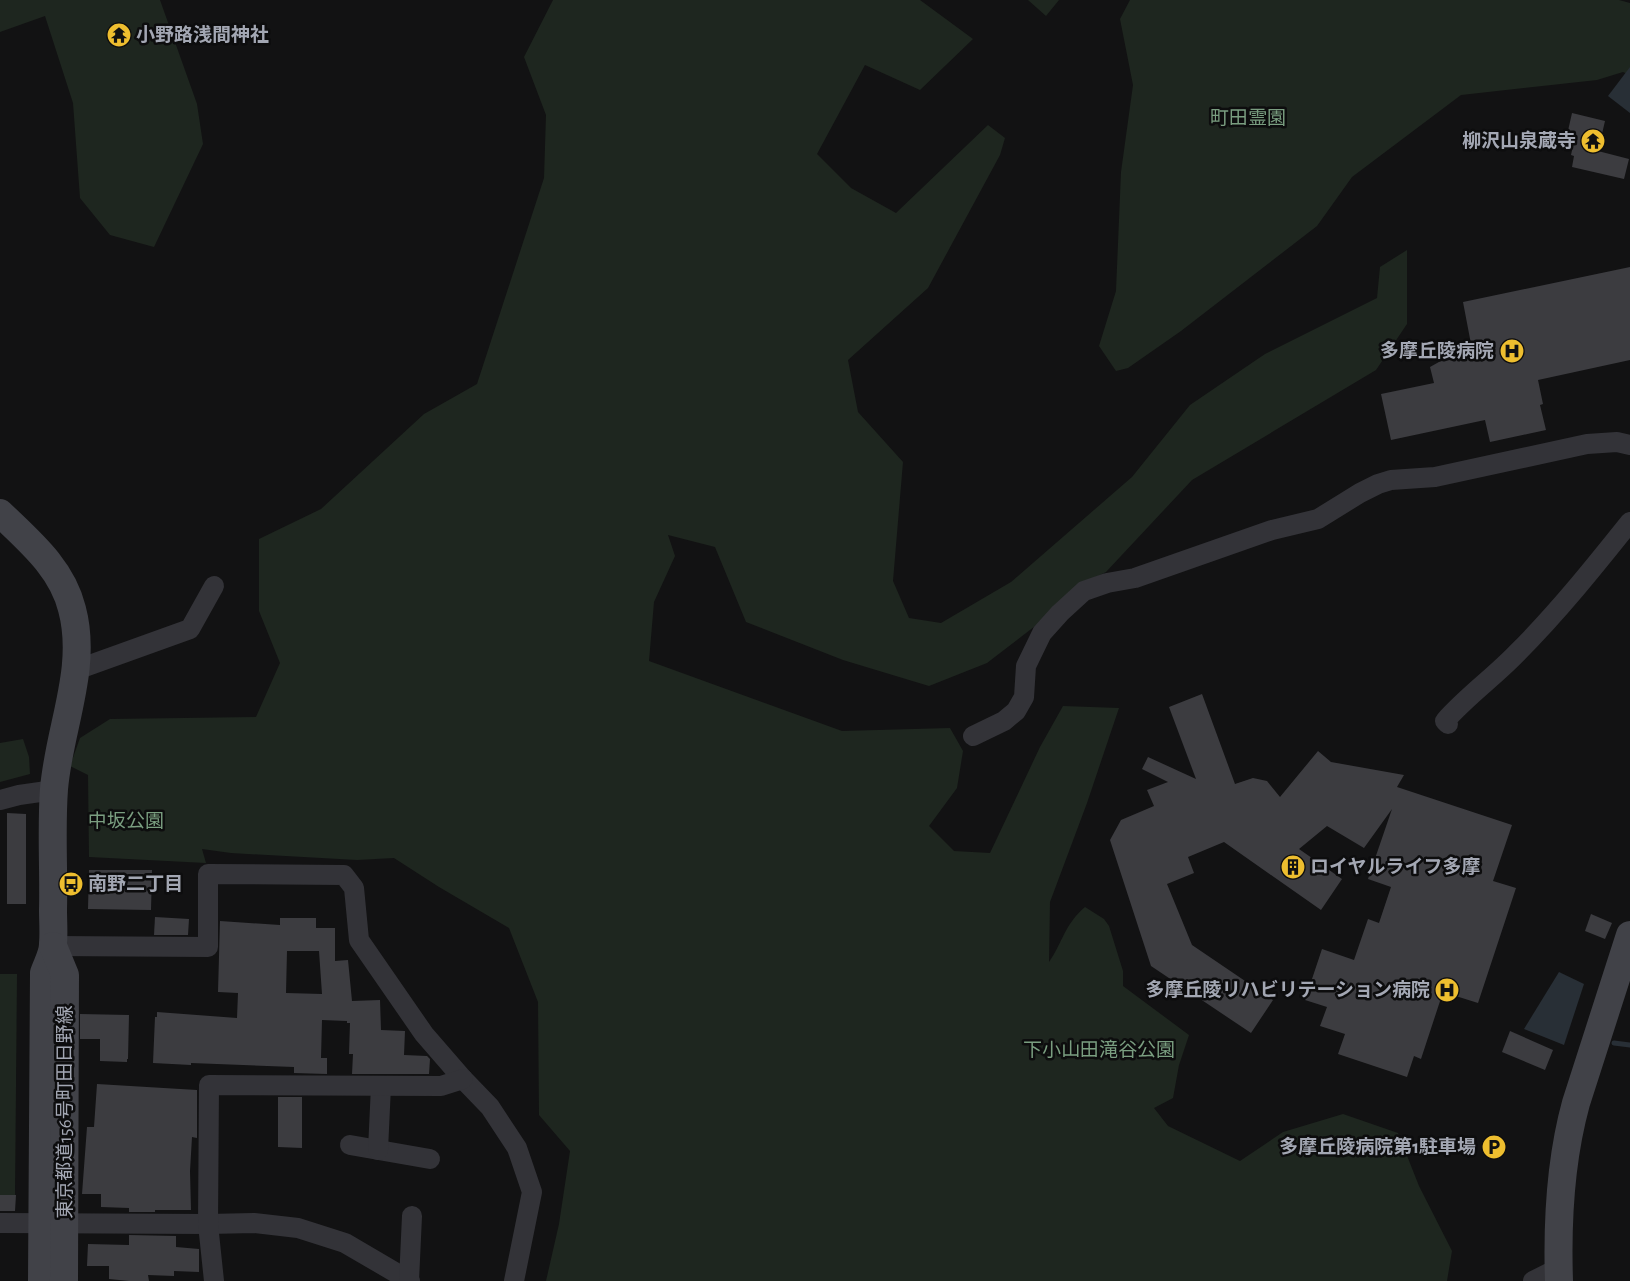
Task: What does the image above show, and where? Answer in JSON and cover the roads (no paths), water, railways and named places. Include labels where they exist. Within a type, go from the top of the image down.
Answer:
[{"type":"street","points":[[973,736],[1004,721],[1016,711],[1024,697],[1026,666],[1042,633],[1084,591],[1108,583],[1135,578],[1272,530],[1318,519],[1360,493],[1391,480],[1435,477],[1587,444],[1617,442],[1630,444]]},
{"type":"street","name":"東京都道156号町田日野線","points":[[0,513],[36,547],[55,570],[65,588],[77,629],[76,670],[61,740],[55,780],[53,946],[65,974],[53,1223],[42,1281]]},
{"type":"street","points":[[1448,724],[1445,721],[1460,703],[1522,647],[1579,586],[1630,522]]},
{"type":"street","points":[[76,670],[190,629],[214,586]]},
{"type":"street","points":[[0,800],[55,780]]},
{"type":"street","points":[[53,946],[208,947],[208,874],[344,875],[354,888],[359,940],[424,1034],[490,1107],[517,1148],[532,1192],[514,1281]]},
{"type":"street","points":[[1532,1281],[1559,1275],[1561,1181],[1569,1131],[1576,1103],[1630,935]]},
{"type":"street","points":[[214,1281],[208,1224],[209,1085],[441,1086],[463,1079]]},
{"type":"street","points":[[378,1150],[381,1086]]},
{"type":"street","points":[[350,1145],[430,1159]]},
{"type":"street","points":[[0,1223],[208,1224],[254,1222],[298,1228],[345,1243],[410,1281],[412,1216]]},
{"type":"street","name":"東京都道156号町田日野線","points":[[53,1223],[64,1281]]},
{"type":"waterway","points":[[1614,1043],[1630,1045]]},
{"type":"place","name":"小野路浅間神社","points":[[119,35]]},
{"type":"place","name":"柳沢山泉蔵寺","points":[[1593,141]]},
{"type":"place","name":"多摩丘陵病院","points":[[1512,351]]},
{"type":"place","name":"ロイヤルライフ多摩","points":[[1293,867]]},
{"type":"place","name":"南野二丁目","points":[[71,884]]},
{"type":"place","name":"多摩丘陵リハビリテーション病院","points":[[1447,990]]},
{"type":"place","name":"多摩丘陵病院第1駐車場","points":[[1494,1147]]},
{"type":"park label","name":"町田霊園","points":[[1248,118]]},
{"type":"park label","name":"中坂公園","points":[[126,821]]},
{"type":"park label","name":"下小山田滝谷公園","points":[[1099,1050]]}]
